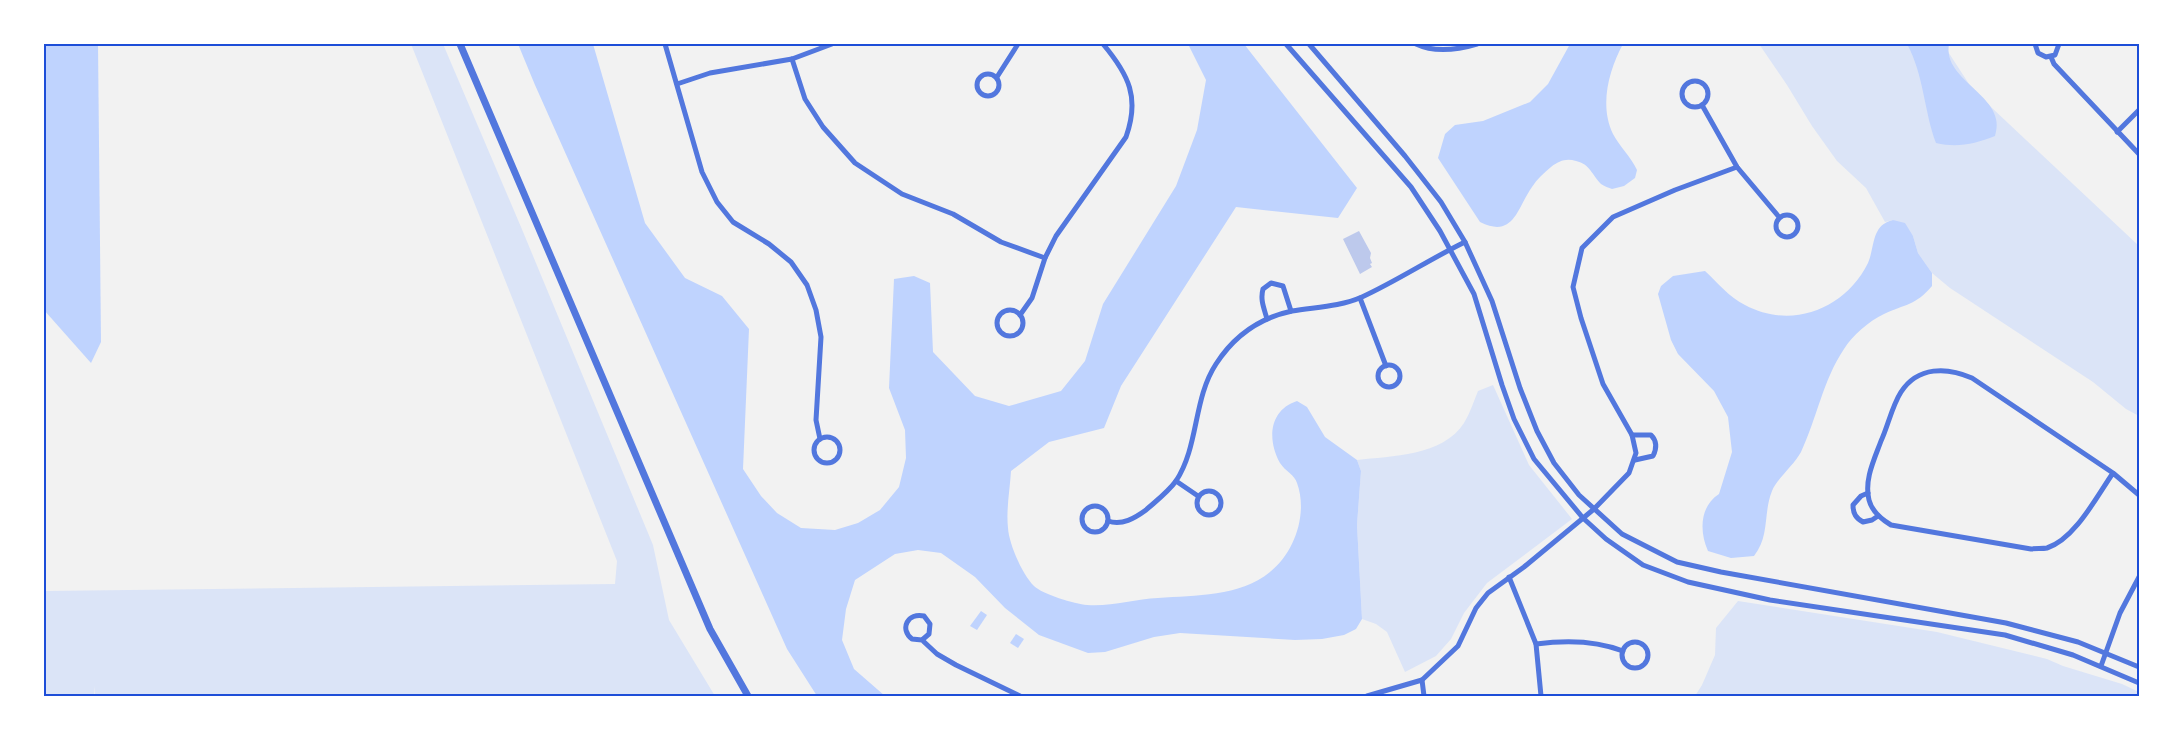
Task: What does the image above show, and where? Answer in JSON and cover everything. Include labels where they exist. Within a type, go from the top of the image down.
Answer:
[{"type":"street","points":[[460,44],[691,586],[710,629],[748,696]]},
{"type":"street","points":[[665,44],[702,172],[718,202],[733,222],[770,244],[791,262],[807,285],[816,310],[820,337],[816,420],[820,440]]},
{"type":"street","points":[[677,84],[710,73],[792,59],[832,44]]},
{"type":"street","points":[[997,78],[1018,44]]},
{"type":"street","points":[[1020,316],[1012,310],[1002,312],[997,321],[999,330],[1008,336],[1017,333],[1022,325],[1020,316],[1032,298],[1045,258],[1056,236],[1126,137],[1132,119],[1134,104],[1129,85],[1103,44]]},
{"type":"street","points":[[1286,44],[1411,187],[1450,250],[1474,294],[1514,419],[1534,459],[1583,518],[1606,539],[1643,565],[1688,582],[1770,600],[2005,636],[2073,655],[2139,683]]},
{"type":"street","points":[[1309,44],[1405,156],[1441,202],[1466,242],[1492,301],[1520,388],[1538,431],[1554,462],[1579,495],[1622,534],[1677,562],[1721,572],[2006,623],[2078,642],[2139,667]]},
{"type":"street","points":[[1416,44],[1436,49],[1458,49],[1477,44]]},
{"type":"street","points":[[2036,44],[2038,53],[2042,56],[2051,57],[2058,51],[2059,44]]},
{"type":"street","points":[[2051,57],[2054,64],[2139,154]]},
{"type":"street","points":[[792,59],[805,99],[823,127],[855,164],[902,194],[953,214],[1001,242],[1045,258]]},
{"type":"street","points":[[989,74],[997,78],[1000,86],[996,94],[987,96],[979,92],[977,84],[981,76],[989,74]]},
{"type":"street","points":[[1698,81],[1706,87],[1708,97],[1702,104],[1692,106],[1684,100],[1683,91],[1689,83],[1698,81]]},
{"type":"street","points":[[1702,104],[1737,167],[1779,217]]},
{"type":"street","points":[[2117,132],[2139,110]]},
{"type":"street","points":[[1366,696],[1422,680],[1458,646],[1476,608],[1488,593],[1524,567],[1594,509],[1630,472],[1635,460],[1632,435],[1603,384],[1581,318],[1573,287],[1582,248],[1613,218],[1675,190],[1737,167]]},
{"type":"street","points":[[1788,214],[1796,218],[1799,226],[1795,234],[1786,237],[1778,233],[1776,225],[1779,217],[1788,214]]},
{"type":"street","points":[[1108,521],[1116,524],[1136,518],[1176,481],[1187,456],[1202,392],[1216,364],[1235,340],[1258,322],[1291,311],[1327,307],[1360,298],[1466,242]]},
{"type":"street","points":[[1267,319],[1261,300],[1263,289],[1271,284],[1283,286],[1291,311]]},
{"type":"street","points":[[1360,298],[1386,366]]},
{"type":"street","points":[[1386,366],[1394,366],[1401,375],[1399,382],[1392,387],[1385,386],[1379,381],[1380,370],[1386,366]]},
{"type":"street","points":[[2113,473],[2077,525],[2064,538],[2047,548],[2031,548],[1891,525],[1878,516],[1869,501],[1867,486],[1871,468],[1900,393],[1909,382],[1924,374],[1939,370],[1956,371],[1972,378],[2113,473],[2139,495]]},
{"type":"street","points":[[1632,435],[1651,435],[1655,438],[1656,446],[1653,456],[1635,460]]},
{"type":"street","points":[[830,438],[838,444],[839,454],[833,462],[824,463],[816,457],[814,447],[820,440],[830,438]]},
{"type":"street","points":[[1176,481],[1198,496]]},
{"type":"street","points":[[1206,491],[1215,493],[1220,500],[1219,509],[1211,515],[1202,513],[1197,506],[1198,496],[1206,491]]},
{"type":"street","points":[[1868,493],[1853,505],[1853,512],[1857,519],[1863,522],[1878,516]]},
{"type":"street","points":[[1098,506],[1106,511],[1108,521],[1103,530],[1093,532],[1084,526],[1082,517],[1088,508],[1098,506]]},
{"type":"street","points":[[1509,577],[1536,644],[1541,696]]},
{"type":"street","points":[[2101,666],[2104,652],[2120,612],[2139,577]]},
{"type":"street","points":[[922,640],[929,634],[930,624],[924,616],[914,615],[906,622],[906,632],[912,639],[922,640],[937,654],[956,665],[1020,696]]},
{"type":"street","points":[[1536,644],[1566,640],[1612,647],[1623,651]]},
{"type":"street","points":[[1630,643],[1640,643],[1647,650],[1647,660],[1640,668],[1630,668],[1623,661],[1623,651],[1630,643]]},
{"type":"street","points":[[1422,680],[1424,696]]},
{"type":"shaded area","points":[[411,44],[443,44],[653,545],[669,620],[715,696],[95,696],[94,686],[94,696],[44,696],[44,591],[615,584],[617,561]]},
{"type":"shaded area","points":[[1759,44],[1943,44],[1969,84],[1991,107],[2139,246],[2139,416],[2126,409],[2093,382],[1950,288],[1932,273],[1918,253],[1913,236],[1893,220],[1885,222],[1866,188],[1837,161]]},
{"type":"shaded area","points":[[1493,385],[1529,465],[1572,519],[1487,583],[1464,613],[1451,639],[1436,656],[1405,672],[1387,632],[1376,624],[1362,619],[1357,525],[1361,471],[1357,460],[1415,452],[1443,442],[1455,434],[1464,423],[1478,391]]},
{"type":"shaded area","points":[[1738,601],[1937,632],[2047,659],[2063,666],[2122,684],[2139,692],[2139,696],[1695,696],[1715,655],[1716,628]]},
{"type":"water","points":[[44,44],[98,44],[101,342],[91,363],[44,310]]},
{"type":"water","points":[[518,44],[593,44],[645,223],[685,278],[722,296],[749,329],[743,469],[761,496],[777,513],[801,528],[835,530],[858,523],[880,510],[899,487],[906,458],[905,430],[889,388],[894,279],[914,276],[930,283],[933,352],[975,396],[1009,406],[1061,391],[1085,361],[1103,304],[1176,186],[1197,130],[1206,80],[1188,44],[1244,44],[1357,188],[1338,218],[1236,207],[1121,386],[1104,428],[1049,442],[1011,471],[1007,514],[1009,535],[1021,567],[1034,586],[1067,601],[1082,604],[1105,605],[1217,593],[1245,586],[1258,580],[1279,564],[1286,554],[1297,531],[1300,519],[1300,495],[1297,483],[1280,463],[1273,445],[1272,436],[1273,427],[1281,411],[1297,401],[1307,407],[1325,437],[1357,460],[1361,471],[1357,525],[1362,619],[1356,629],[1344,635],[1322,639],[1295,640],[1180,633],[1154,637],[1105,652],[1088,653],[1039,635],[1005,608],[975,577],[941,553],[918,550],[895,554],[855,580],[846,609],[842,640],[854,669],[885,696],[817,696],[787,649]]},
{"type":"water","points":[[1570,44],[1623,44],[1610,76],[1606,100],[1609,123],[1613,134],[1637,170],[1635,178],[1624,186],[1612,189],[1601,184],[1581,162],[1563,161],[1551,167],[1538,179],[1518,212],[1507,224],[1500,227],[1480,222],[1438,158],[1445,134],[1455,125],[1483,121],[1530,102],[1548,84]]},
{"type":"water","points":[[1907,44],[1949,44],[1950,57],[1955,69],[1985,99],[1993,110],[1997,122],[1995,136],[1966,144],[1936,143],[1917,68]]},
{"type":"water","points":[[1893,220],[1905,223],[1913,236],[1918,253],[1932,273],[1932,286],[1926,293],[1910,304],[1884,314],[1867,325],[1847,344],[1825,386],[1801,452],[1772,491],[1762,540],[1754,556],[1731,558],[1708,551],[1703,535],[1703,520],[1708,505],[1719,494],[1732,452],[1728,417],[1714,391],[1678,354],[1671,340],[1658,294],[1661,286],[1673,276],[1705,271],[1734,298],[1745,305],[1763,312],[1799,315],[1815,311],[1831,303],[1846,292],[1858,279],[1868,263],[1877,232],[1886,223]]},
{"type":"water","points":[[981,611],[987,615],[977,630],[970,626]]},
{"type":"water","points":[[1016,634],[1024,639],[1018,648],[1010,643]]},
{"type":"building","points":[[1359,231],[1371,253],[1372,263],[1370,264],[1372,267],[1360,274],[1343,239]]}]
